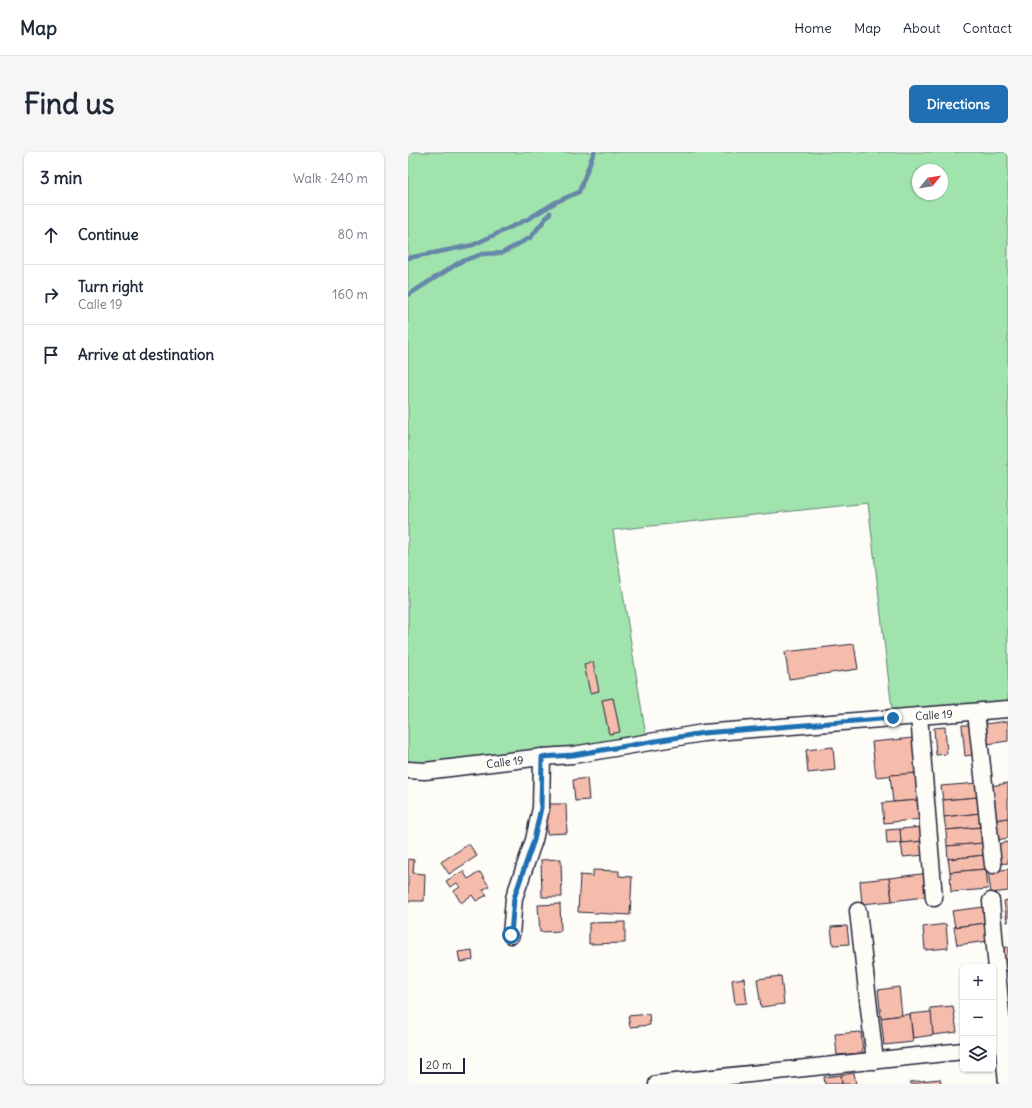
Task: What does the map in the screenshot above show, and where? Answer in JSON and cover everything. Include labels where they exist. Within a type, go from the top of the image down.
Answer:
[{"type":"street","name":"Calle 19","points":[[408,770],[425,771],[542,757],[573,755],[703,733],[1008,709]]},
{"type":"street","points":[[976,712],[993,865]]},
{"type":"street","points":[[919,716],[934,898]]},
{"type":"street","points":[[511,935],[514,898],[534,840],[541,808],[542,757]]},
{"type":"street","points":[[991,900],[1001,1047],[1007,1084]]},
{"type":"street","points":[[858,911],[875,1061]]},
{"type":"street","points":[[657,1084],[960,1051]]},
{"type":"green space","points":[[408,152],[1008,152],[1008,709],[893,718],[868,503],[613,530],[647,743],[408,770]]},
{"type":"building","points":[[854,644],[858,669],[789,679],[785,652]]},
{"type":"building","points":[[593,662],[599,691],[590,693],[584,664]]},
{"type":"building","points":[[613,698],[620,732],[609,734],[602,700]]},
{"type":"building","points":[[1008,721],[1008,741],[987,744],[985,724]]},
{"type":"building","points":[[962,725],[975,725],[977,754],[965,756]]},
{"type":"building","points":[[945,727],[947,754],[936,755],[934,728]]},
{"type":"building","points":[[913,738],[917,773],[876,777],[872,742]]},
{"type":"building","points":[[833,747],[835,770],[808,773],[806,750]]},
{"type":"building","points":[[917,773],[919,800],[893,802],[890,775]]},
{"type":"building","points":[[587,778],[589,800],[575,801],[573,780]]},
{"type":"building","points":[[978,783],[979,797],[943,800],[941,786]]},
{"type":"building","points":[[1008,783],[1008,818],[995,820],[990,786]]},
{"type":"building","points":[[979,797],[981,813],[944,817],[943,800]]},
{"type":"building","points":[[919,800],[921,819],[884,823],[882,803]]},
{"type":"building","points":[[546,804],[566,804],[567,833],[547,834]]},
{"type":"building","points":[[981,813],[982,827],[946,830],[944,817]]},
{"type":"building","points":[[1008,818],[1008,838],[997,840],[995,820]]},
{"type":"building","points":[[922,827],[924,841],[901,843],[900,829]]},
{"type":"building","points":[[982,827],[984,843],[947,846],[946,830]]},
{"type":"building","points":[[900,829],[901,843],[887,844],[886,830]]},
{"type":"building","points":[[924,841],[925,855],[903,857],[901,843]]},
{"type":"building","points":[[1008,842],[1008,863],[999,864],[997,844]]},
{"type":"building","points":[[984,843],[985,855],[948,859],[947,846]]},
{"type":"building","points":[[469,844],[477,856],[449,874],[441,862]]},
{"type":"building","points":[[985,855],[986,869],[950,872],[948,859]]},
{"type":"building","points":[[408,859],[414,860],[413,873],[425,874],[424,901],[408,901]]},
{"type":"building","points":[[561,859],[562,897],[542,897],[541,860]]},
{"type":"building","points":[[986,869],[988,889],[951,892],[950,872]]},
{"type":"building","points":[[1008,869],[1008,891],[991,893],[988,872]]},
{"type":"building","points":[[593,870],[619,871],[619,876],[632,877],[630,915],[578,912],[580,875],[593,876]]},
{"type":"building","points":[[463,871],[468,879],[480,872],[489,886],[483,890],[487,895],[476,901],[472,895],[461,903],[454,891],[460,887],[457,883],[450,887],[446,881]]},
{"type":"building","points":[[929,873],[932,896],[892,901],[889,878]]},
{"type":"building","points":[[889,878],[892,901],[862,904],[860,881]]},
{"type":"building","points":[[1008,900],[1008,922],[1007,922],[1004,901]]},
{"type":"building","points":[[560,904],[561,931],[540,932],[538,905]]},
{"type":"building","points":[[984,907],[987,923],[955,927],[952,911]]},
{"type":"building","points":[[625,922],[625,943],[589,944],[589,923]]},
{"type":"building","points":[[987,923],[989,941],[957,945],[954,927]]},
{"type":"building","points":[[946,924],[948,948],[925,950],[923,927]]},
{"type":"building","points":[[847,926],[849,944],[833,945],[831,927]]},
{"type":"building","points":[[1008,947],[1008,959],[1003,960],[1002,948]]},
{"type":"building","points":[[472,950],[473,960],[460,962],[458,952]]},
{"type":"building","points":[[1008,959],[1008,971],[1005,972],[1003,960]]},
{"type":"building","points":[[781,976],[784,1004],[761,1007],[757,979]]},
{"type":"building","points":[[744,978],[747,1003],[735,1004],[732,980]]},
{"type":"building","points":[[899,987],[902,1015],[881,1018],[878,990]]},
{"type":"building","points":[[953,1006],[957,1032],[933,1035],[930,1008]]},
{"type":"building","points":[[931,1012],[933,1035],[913,1038],[910,1014]]},
{"type":"building","points":[[649,1014],[650,1025],[630,1027],[628,1016]]},
{"type":"building","points":[[910,1014],[913,1042],[884,1045],[881,1018]]},
{"type":"building","points":[[861,1032],[863,1053],[837,1055],[835,1034]]},
{"type":"building","points":[[854,1073],[856,1084],[842,1084],[841,1075]]},
{"type":"building","points":[[841,1075],[842,1084],[825,1084],[824,1077]]},
{"type":"building","points":[[940,1079],[941,1084],[911,1084],[910,1082]]},
{"type":"waterway","points":[[408,258],[473,245],[528,219],[556,202],[579,192],[594,152]]},
{"type":"waterway","points":[[408,295],[460,262],[482,254],[502,253],[531,237],[550,213]]},
{"type":"route","points":[[511,935],[514,898],[534,840],[541,808],[542,757],[573,755],[703,733],[893,718]]}]
